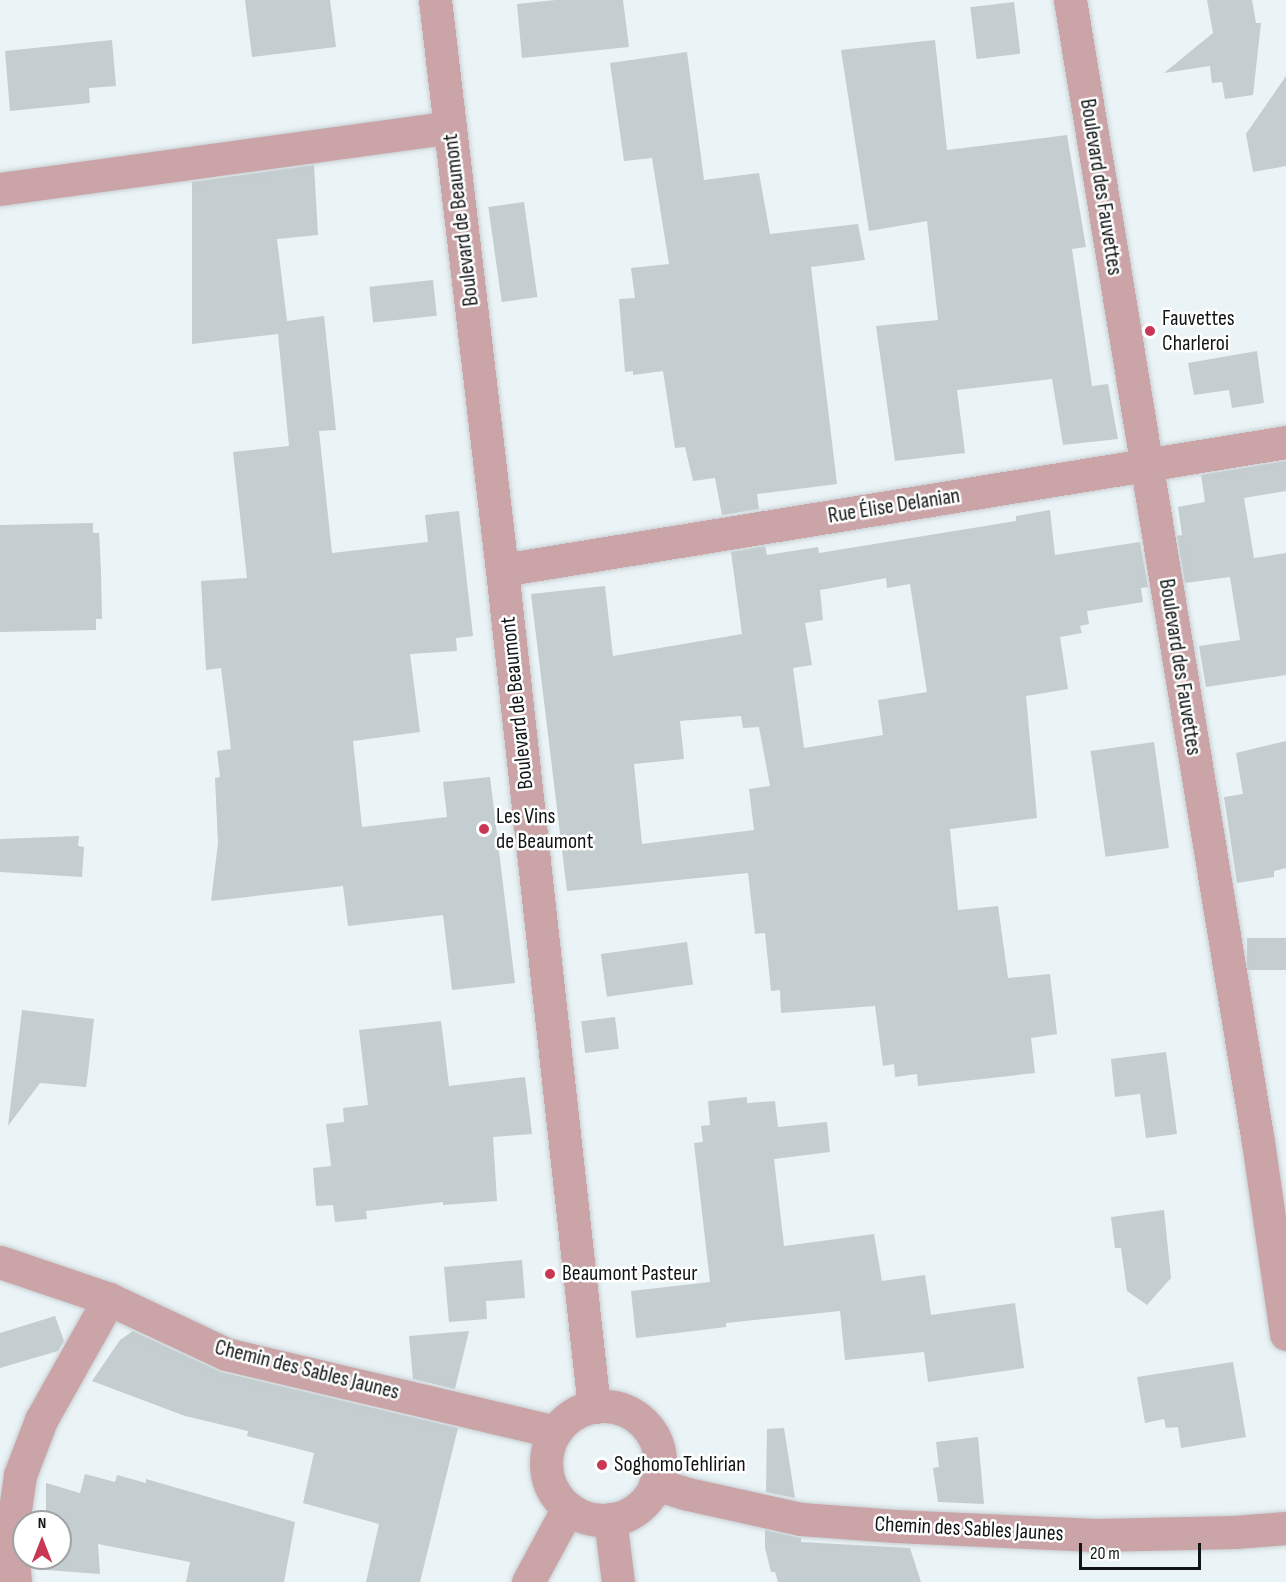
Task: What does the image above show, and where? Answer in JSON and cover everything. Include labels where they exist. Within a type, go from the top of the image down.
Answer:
[{"type":"street","name":"Boulevard de Beaumont","points":[[435,0],[502,570],[594,1407]]},
{"type":"street","name":"Boulevard des Fauvettes","points":[[1070,0],[1258,1142],[1286,1334]]},
{"type":"street","points":[[0,189],[450,127]]},
{"type":"street","name":"Rue Élise Delanian","points":[[502,570],[1286,442]]},
{"type":"street","name":"Chemin des Sables Jaunes","points":[[0,1262],[109,1299],[226,1354],[555,1432]]},
{"type":"street","points":[[15,1582],[11,1538],[20,1475],[41,1420],[109,1299]]},
{"type":"street","points":[[594,1407],[614,1407],[633,1414],[648,1427],[657,1445],[660,1464],[656,1484],[648,1497],[625,1515],[610,1519],[596,1519],[568,1508],[554,1492],[547,1472],[547,1452],[555,1432],[565,1420],[579,1411],[594,1407]]},
{"type":"street","name":"Chemin des Sables Jaunes","points":[[656,1484],[688,1494],[801,1519],[896,1526],[1095,1535],[1235,1532],[1286,1528]]},
{"type":"street","points":[[528,1582],[568,1508]]},
{"type":"street","points":[[610,1519],[618,1582]]},
{"type":"building","points":[[245,0],[330,0],[336,47],[252,57]]},
{"type":"building","points":[[556,0],[623,0],[629,47],[522,58],[517,4]]},
{"type":"building","points":[[1207,0],[1252,0],[1256,23],[1261,23],[1253,95],[1225,99],[1222,82],[1212,83],[1210,66],[1164,73],[1213,33]]},
{"type":"building","points":[[1014,2],[1020,54],[977,59],[970,7]]},
{"type":"building","points":[[112,40],[116,86],[89,88],[90,103],[10,111],[5,51]]},
{"type":"building","points":[[935,40],[947,150],[1067,135],[1086,247],[1072,249],[1092,386],[1108,384],[1118,439],[1063,445],[1052,379],[957,390],[965,453],[895,461],[876,326],[938,320],[927,221],[869,231],[841,50]]},
{"type":"building","points":[[687,52],[704,180],[759,173],[770,234],[858,224],[865,260],[811,267],[837,484],[757,494],[759,509],[722,515],[715,478],[693,481],[685,447],[675,448],[663,371],[633,375],[633,371],[625,372],[619,299],[635,298],[631,268],[669,264],[652,158],[624,161],[610,63]]},
{"type":"building","points":[[1286,76],[1286,166],[1253,172],[1246,134]]},
{"type":"building","points":[[314,165],[318,235],[277,239],[287,321],[324,316],[336,430],[319,431],[332,553],[428,542],[425,515],[459,511],[473,636],[456,638],[457,651],[410,654],[420,732],[353,741],[362,827],[447,817],[443,782],[490,777],[515,983],[452,990],[443,915],[348,926],[343,886],[211,901],[218,843],[215,778],[220,777],[217,751],[231,749],[221,668],[206,670],[201,581],[247,578],[233,452],[289,446],[278,334],[192,344],[192,182]]},
{"type":"building","points":[[524,202],[537,297],[502,302],[488,207]]},
{"type":"building","points":[[433,280],[437,316],[373,322],[369,287]]},
{"type":"building","points":[[1257,351],[1264,403],[1232,408],[1229,390],[1194,395],[1188,363]]},
{"type":"building","points":[[1286,461],[1286,491],[1244,498],[1254,558],[1286,553],[1286,675],[1206,687],[1199,646],[1240,640],[1230,577],[1185,583],[1177,536],[1182,535],[1178,507],[1205,502],[1201,475]]},
{"type":"building","points":[[1050,510],[1055,555],[1140,542],[1148,587],[1141,588],[1143,602],[1087,611],[1089,624],[1080,626],[1082,633],[1060,637],[1068,689],[1026,696],[1037,818],[950,829],[958,910],[998,906],[1008,978],[1050,974],[1057,1034],[1031,1038],[1035,1073],[918,1086],[917,1074],[895,1077],[894,1064],[883,1066],[875,1006],[781,1013],[780,990],[771,991],[765,933],[755,934],[748,873],[567,891],[531,594],[605,586],[613,656],[742,634],[731,552],[765,546],[767,555],[818,547],[819,553],[1016,521],[1016,516]],"holes":[[[886,578],[887,588],[910,584],[927,692],[878,700],[883,735],[804,748],[793,668],[812,665],[805,623],[823,620],[820,590]],[[741,716],[743,728],[759,727],[770,786],[749,789],[754,830],[642,844],[634,764],[684,759],[680,721]]]},
{"type":"building","points":[[93,523],[93,533],[99,533],[101,571],[102,619],[96,619],[96,630],[0,632],[0,525]]},
{"type":"building","points":[[1286,741],[1286,868],[1274,871],[1274,877],[1237,883],[1224,797],[1243,794],[1236,753]]},
{"type":"building","points":[[1154,742],[1169,848],[1106,857],[1091,751]]},
{"type":"building","points":[[79,836],[78,846],[84,847],[82,877],[0,872],[0,839]]},
{"type":"building","points":[[1247,938],[1286,938],[1286,970],[1247,970]]},
{"type":"building","points":[[687,942],[693,985],[607,997],[601,954]]},
{"type":"building","points":[[22,1010],[94,1019],[88,1073],[86,1087],[40,1083],[8,1126]]},
{"type":"building","points":[[615,1017],[619,1049],[585,1053],[581,1021]]},
{"type":"building","points":[[441,1021],[449,1086],[525,1077],[532,1134],[493,1137],[497,1201],[443,1205],[443,1202],[366,1211],[367,1219],[335,1222],[333,1205],[316,1206],[313,1168],[331,1166],[326,1124],[344,1122],[343,1108],[368,1105],[359,1030]]},
{"type":"building","points":[[1166,1052],[1177,1134],[1146,1138],[1140,1094],[1115,1097],[1111,1059]]},
{"type":"building","points":[[747,1097],[747,1103],[775,1101],[778,1127],[827,1122],[830,1152],[774,1159],[784,1246],[874,1234],[882,1281],[925,1275],[931,1315],[1015,1303],[1024,1368],[928,1382],[924,1352],[845,1360],[840,1311],[726,1323],[726,1327],[636,1338],[631,1291],[710,1282],[694,1143],[703,1142],[701,1126],[710,1125],[708,1101]]},
{"type":"building","points":[[1164,1210],[1171,1278],[1147,1305],[1127,1291],[1121,1248],[1115,1248],[1111,1217]]},
{"type":"building","points":[[522,1260],[525,1298],[486,1301],[487,1319],[449,1322],[444,1267]]},
{"type":"building","points":[[55,1316],[64,1341],[58,1351],[0,1368],[0,1333]]},
{"type":"building","points":[[133,1331],[221,1372],[458,1428],[420,1582],[366,1582],[379,1524],[303,1503],[314,1453],[247,1436],[248,1431],[185,1416],[92,1381],[120,1340]]},
{"type":"building","points":[[469,1331],[455,1389],[413,1379],[409,1336]]},
{"type":"building","points":[[1233,1362],[1246,1437],[1181,1448],[1178,1427],[1166,1428],[1164,1419],[1145,1423],[1137,1377]]},
{"type":"building","points":[[784,1428],[795,1498],[766,1492],[767,1429]]},
{"type":"building","points":[[978,1437],[984,1504],[938,1502],[933,1468],[939,1467],[936,1442]]},
{"type":"building","points":[[85,1474],[115,1482],[117,1475],[146,1483],[146,1479],[295,1522],[284,1582],[186,1582],[190,1562],[98,1544],[100,1574],[46,1570],[72,1570],[72,1510],[46,1510],[46,1483],[80,1493]]},
{"type":"building","points":[[765,1530],[801,1538],[801,1542],[910,1548],[921,1582],[778,1582],[775,1572],[771,1572],[765,1548]]},
{"type":"place","name":"Fauvettes Charleroi","points":[[1150,331]]},
{"type":"place","name":"Les Vins de Beaumont","points":[[484,829]]},
{"type":"place","name":"Beaumont Pasteur","points":[[550,1274]]},
{"type":"place","name":"SoghomoTehlirian","points":[[602,1465]]}]
